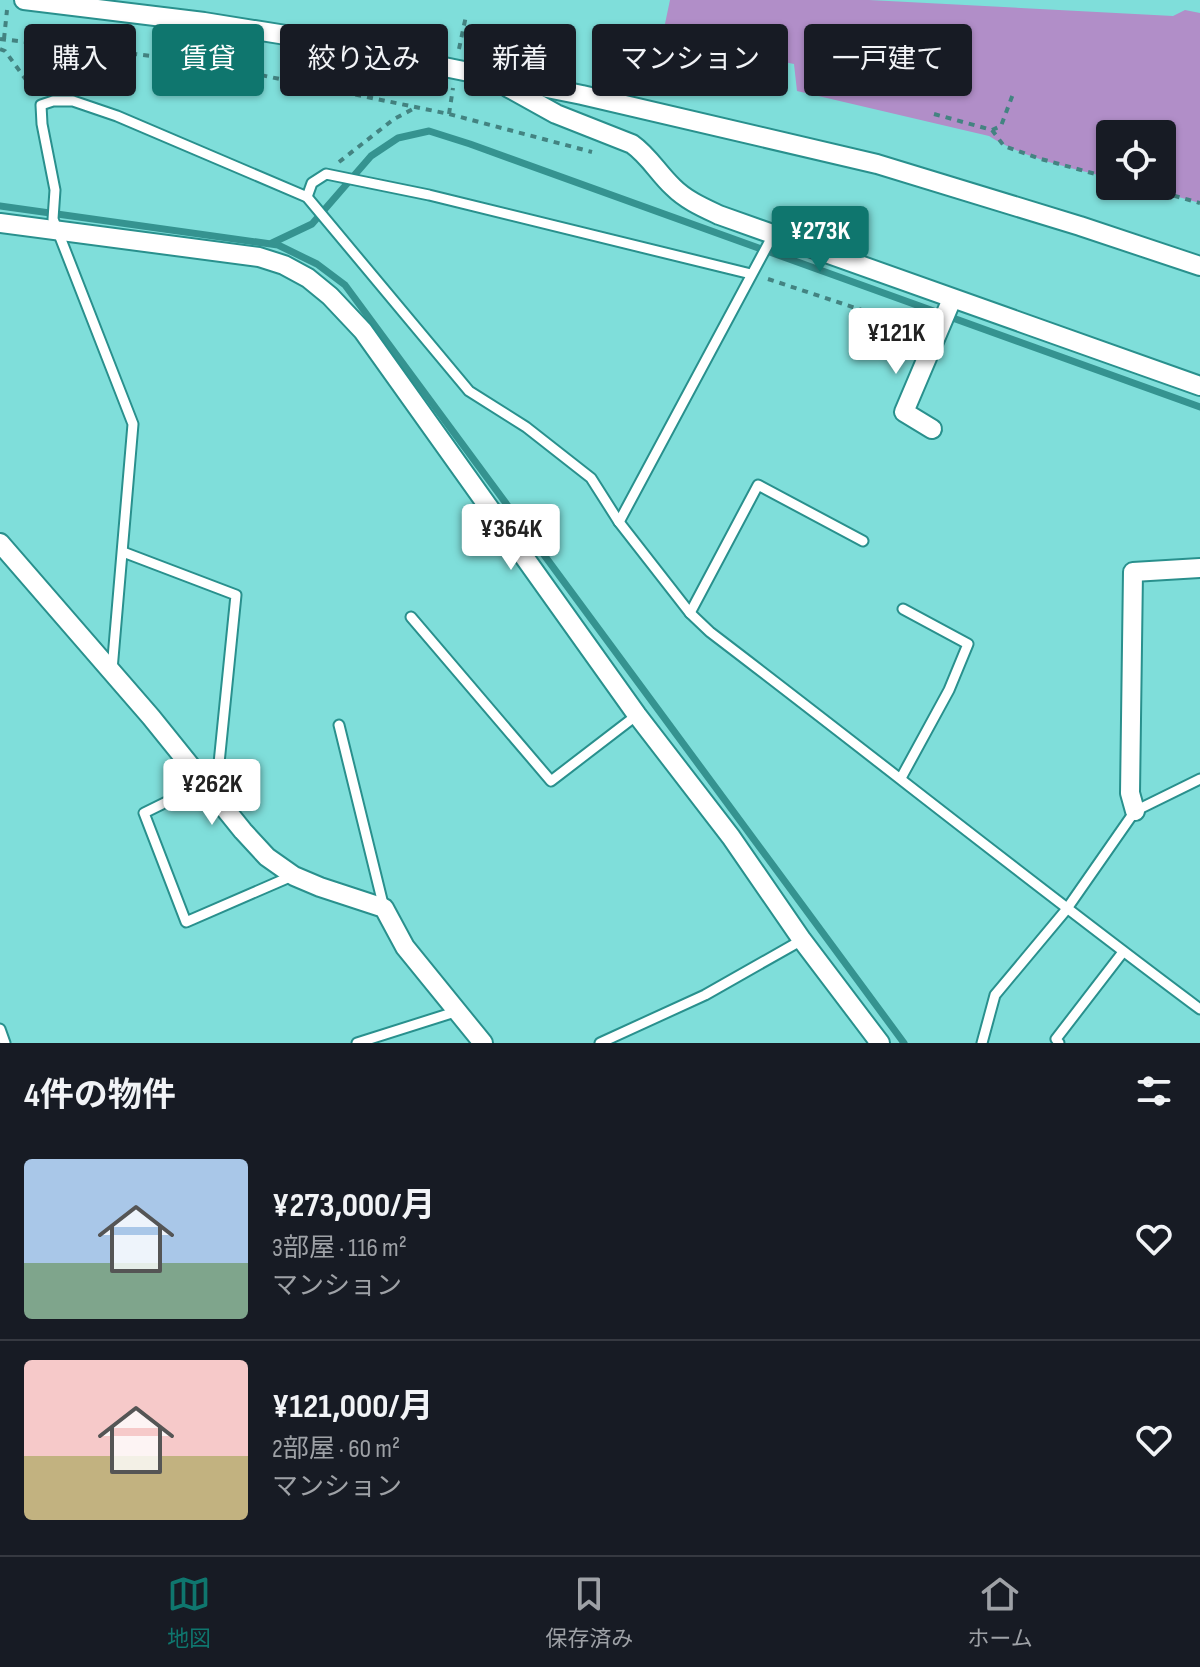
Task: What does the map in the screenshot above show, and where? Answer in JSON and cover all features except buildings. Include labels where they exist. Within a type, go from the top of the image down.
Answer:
[{"type":"street","points":[[16,5],[204,22],[277,33],[464,70]]},
{"type":"street","points":[[576,94],[877,164],[1200,266]]},
{"type":"street","points":[[523,96],[632,144],[645,153],[672,187],[687,200],[719,215],[1200,386]]},
{"type":"street","points":[[0,223],[259,257],[284,265],[308,278],[330,296],[363,331],[411,396],[637,715],[731,837],[802,940],[880,1043]]},
{"type":"street","points":[[932,429],[904,412],[952,299]]},
{"type":"street","points":[[0,543],[267,857],[294,876],[345,897],[384,908],[405,947],[483,1043]]},
{"type":"street","points":[[1135,811],[1130,793],[1133,572],[1200,568]]},
{"type":"lane","points":[[112,672],[133,424],[53,219],[55,190],[41,105],[53,101],[73,101],[117,116],[307,197],[469,391],[526,427],[591,478],[619,522],[690,613],[1066,910],[1200,1009]]},
{"type":"lane","points":[[307,197],[312,183],[326,174],[429,195],[751,274]]},
{"type":"lane","points":[[619,522],[773,235]]},
{"type":"lane","points":[[690,613],[758,485],[863,541]]},
{"type":"lane","points":[[123,552],[236,595],[210,790],[144,813],[186,922],[294,876]]},
{"type":"lane","points":[[901,778],[949,690],[968,644],[903,609]]},
{"type":"lane","points":[[411,617],[551,781],[637,715]]},
{"type":"lane","points":[[339,725],[384,908]]},
{"type":"lane","points":[[982,1043],[995,995],[1066,910],[1135,811],[1200,779]]},
{"type":"lane","points":[[600,1043],[705,995],[802,940]]},
{"type":"lane","points":[[1059,1043],[1056,1039],[1123,952]]},
{"type":"lane","points":[[357,1043],[458,1011]]},
{"type":"lane","points":[[0,1029],[5,1043]]},
{"type":"path","points":[[16,5],[2,39],[188,60],[449,114],[599,154]]},
{"type":"path","points":[[458,55],[466,16]]},
{"type":"path","points":[[0,49],[5,51],[32,85],[41,105]]},
{"type":"path","points":[[449,114],[454,80]]},
{"type":"path","points":[[992,130],[1001,126],[1013,94]]},
{"type":"path","points":[[326,174],[394,119],[415,107]]},
{"type":"path","points":[[934,114],[992,130],[1004,146],[1096,174]]},
{"type":"path","points":[[1176,196],[1200,203]]},
{"type":"path","points":[[751,274],[936,335]]},
{"type":"shaded area","points":[[670,0],[869,0],[1173,16],[1185,10],[1200,13],[1200,203],[1176,196],[1176,120],[1096,120],[1096,174],[1017,151],[989,136],[818,96],[972,96],[972,24],[804,24],[804,93],[797,91],[794,64],[788,63],[788,24],[665,24]]},
{"type":"waterway","points":[[272,243],[312,224],[371,156],[398,138],[429,131],[1200,407]]},
{"type":"waterway","points":[[0,206],[278,245],[317,264],[345,285],[904,1043]]}]
